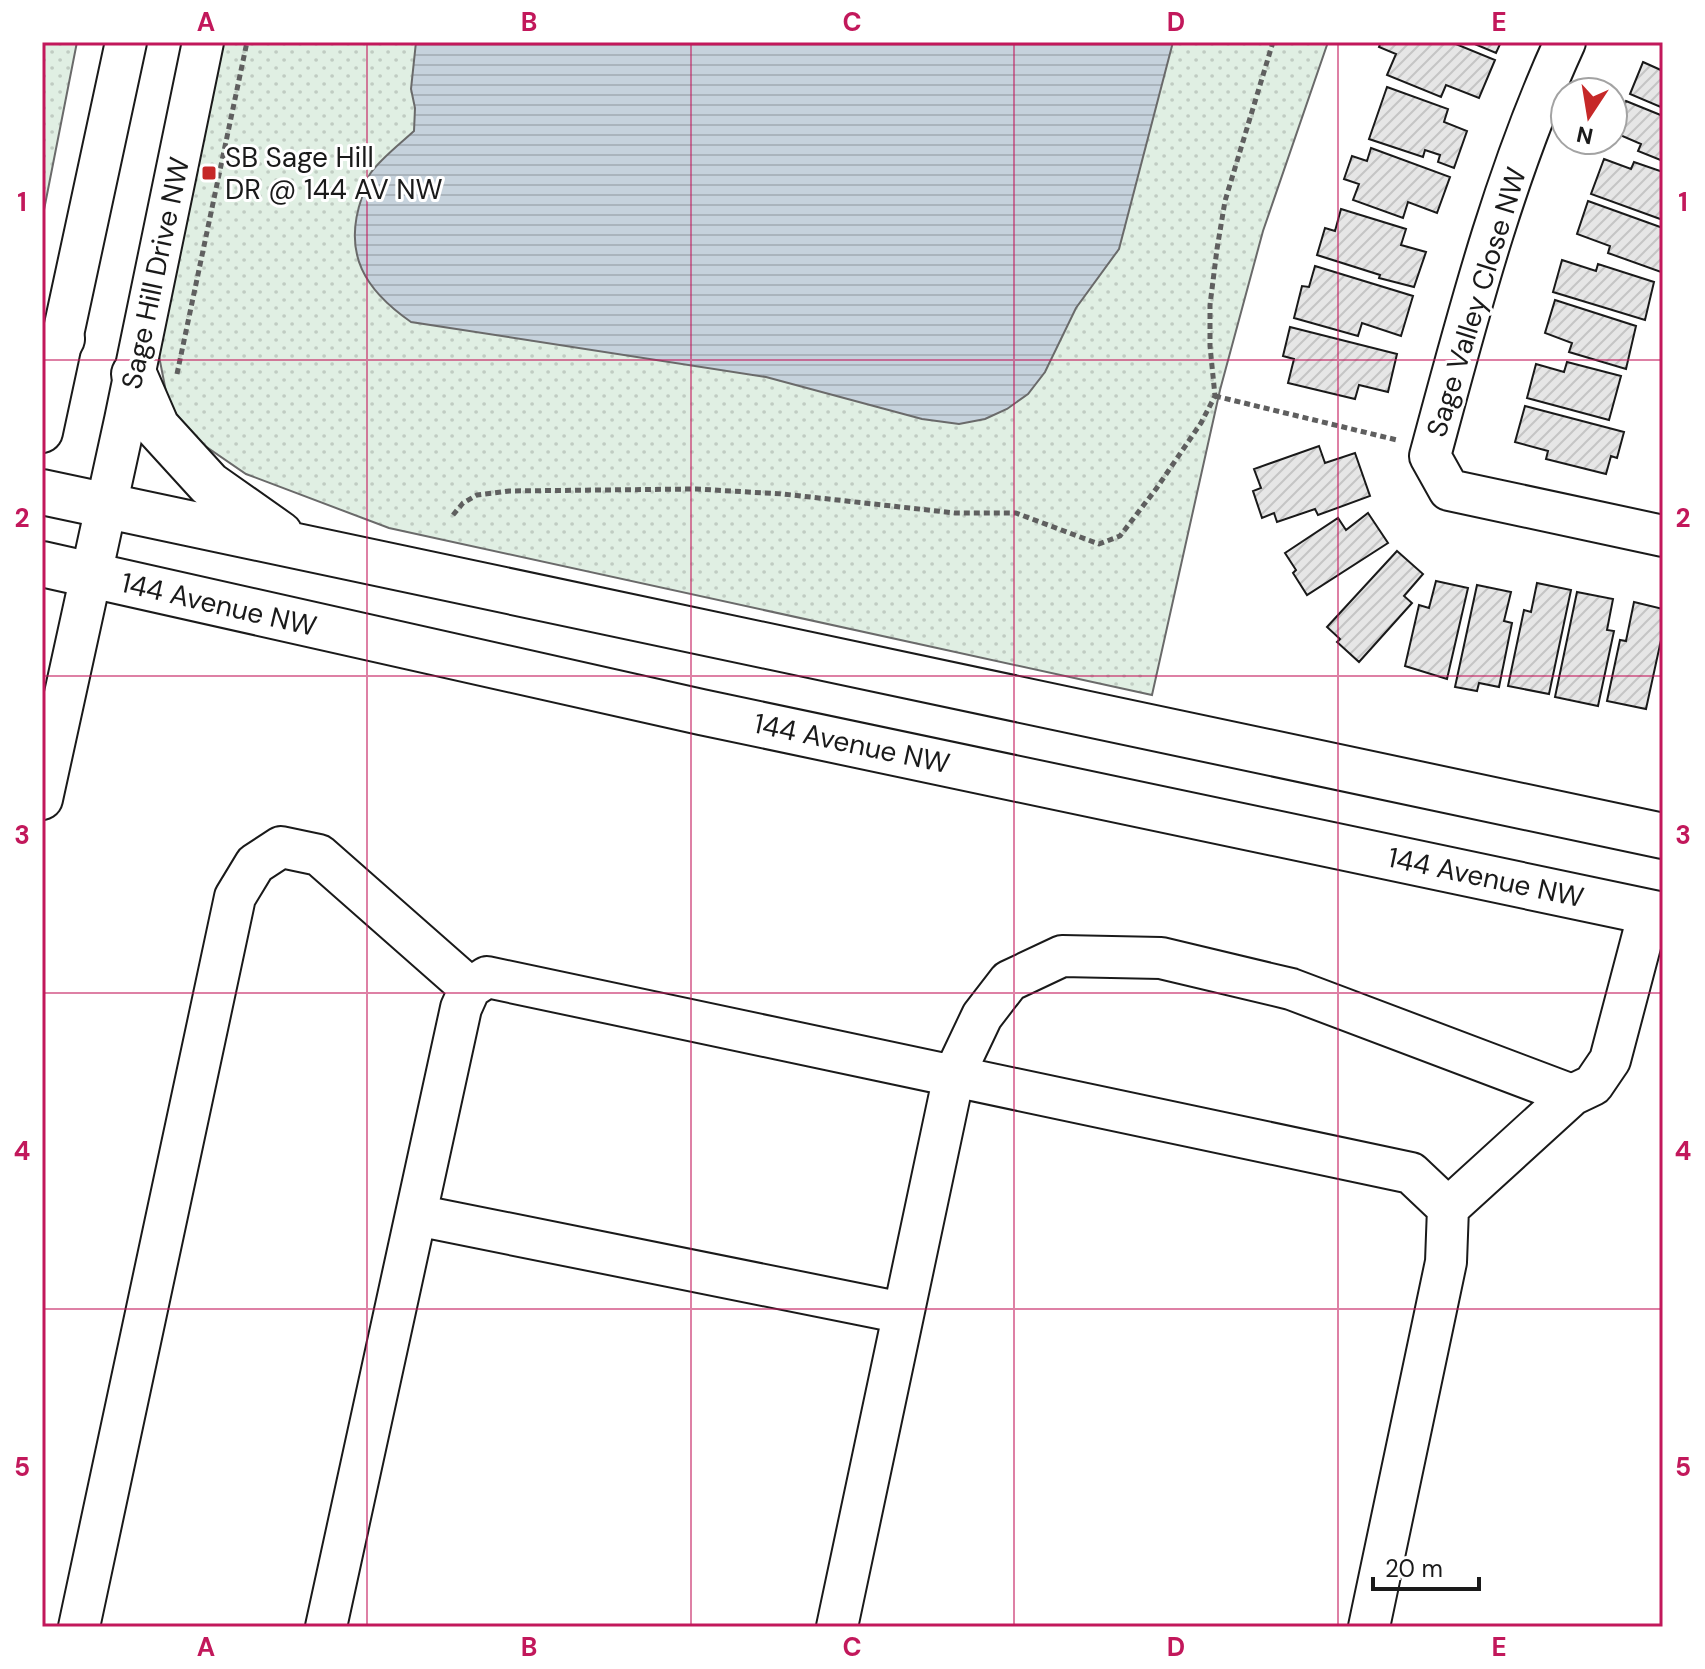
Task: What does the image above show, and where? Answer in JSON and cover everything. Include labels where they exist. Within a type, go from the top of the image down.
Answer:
[{"type":"main road","points":[[134,374],[157,427],[209,484],[295,545]]},
{"type":"main road","points":[[42,492],[1663,836]]},
{"type":"main road","name":"144 Avenue NW","points":[[42,564],[701,712],[1656,913]]},
{"type":"street","points":[[42,432],[52,355],[126,42]]},
{"type":"street","name":"Sage Hill Drive NW","points":[[42,799],[203,42]]},
{"type":"street","name":"Sage Valley Close NW","points":[[1565,42],[1545,85],[1483,258],[1430,456],[1449,490],[1663,536]]},
{"type":"street","points":[[79,1627],[235,897],[255,864],[281,847],[319,855],[470,988]]},
{"type":"street","points":[[1369,1627],[1446,1262],[1448,1208],[1572,1095],[1593,1085],[1610,1060],[1656,913]]},
{"type":"street","points":[[837,1627],[954,1075],[982,1016],[1009,981],[1062,956],[1161,958],[1291,989],[1572,1095]]},
{"type":"street","points":[[326,1627],[461,1008],[470,988],[487,977],[1411,1173],[1448,1208]]},
{"type":"street","points":[[416,1215],[903,1313]]},
{"type":"path","points":[[176,387],[247,42]]},
{"type":"path","points":[[453,515],[463,503],[477,495],[509,491],[696,489],[783,494],[955,513],[1016,513],[1099,544],[1120,536],[1201,423],[1215,396],[1210,305],[1217,249],[1225,201],[1273,42]]},
{"type":"path","points":[[1215,396],[1401,441],[1430,456]]},
{"type":"green space","points":[[42,42],[77,42],[42,220]]},
{"type":"green space","points":[[221,42],[1328,42],[1263,231],[1220,390],[1152,695],[389,528],[246,474],[192,437],[168,402],[158,351]]},
{"type":"shaded area","points":[[416,42],[1173,42],[1119,249],[1076,308],[1045,372],[1028,394],[1007,409],[985,419],[959,424],[922,419],[766,377],[411,322],[381,297],[370,283],[362,269],[355,236],[356,217],[369,176],[384,157],[414,131],[415,108],[411,89]]},
{"type":"building","points":[[1381,42],[1451,42],[1495,60],[1479,98],[1446,85],[1441,97],[1387,75],[1396,54],[1379,47]]},
{"type":"building","points":[[1470,42],[1501,42],[1496,53]]},
{"type":"building","points":[[1643,62],[1663,71],[1663,108],[1630,94]]},
{"type":"building","points":[[1387,87],[1448,109],[1444,122],[1467,131],[1454,168],[1438,162],[1440,155],[1425,150],[1423,157],[1369,139]]},
{"type":"building","points":[[1629,102],[1663,116],[1663,161],[1638,151],[1641,144],[1629,139]]},
{"type":"building","points":[[1371,148],[1450,177],[1437,213],[1408,202],[1403,218],[1353,200],[1359,184],[1344,179],[1352,156],[1367,161]]},
{"type":"building","points":[[1604,159],[1631,169],[1634,162],[1663,172],[1663,220],[1591,194]]},
{"type":"building","points":[[1588,201],[1663,228],[1661,272],[1608,253],[1610,246],[1577,234]]},
{"type":"building","points":[[1341,209],[1406,229],[1401,245],[1426,252],[1414,287],[1379,278],[1380,275],[1317,255],[1325,228],[1335,231]]},
{"type":"building","points":[[1562,260],[1596,271],[1598,264],[1654,282],[1645,320],[1553,292]]},
{"type":"building","points":[[1315,266],[1413,296],[1401,336],[1362,323],[1358,336],[1294,318],[1302,286],[1309,287]]},
{"type":"building","points":[[1555,300],[1636,326],[1626,369],[1569,352],[1572,343],[1545,333]]},
{"type":"building","points":[[1290,327],[1397,354],[1388,392],[1359,385],[1355,399],[1288,383],[1294,359],[1283,356]]},
{"type":"building","points":[[1567,362],[1621,376],[1609,420],[1527,398],[1536,364],[1564,372]]},
{"type":"building","points":[[1525,406],[1624,432],[1617,458],[1611,456],[1606,474],[1546,459],[1548,451],[1515,442]]},
{"type":"building","points":[[1319,446],[1325,463],[1355,453],[1370,496],[1318,515],[1315,509],[1277,522],[1274,513],[1262,518],[1253,491],[1261,488],[1254,469]]},
{"type":"building","points":[[1368,513],[1388,543],[1307,595],[1285,553],[1338,518],[1346,530]]},
{"type":"building","points":[[1397,551],[1423,574],[1404,596],[1412,603],[1359,662],[1337,642],[1340,639],[1327,627]]},
{"type":"building","points":[[1436,581],[1468,588],[1447,679],[1405,666],[1419,605],[1429,608]]},
{"type":"building","points":[[1537,583],[1571,590],[1549,694],[1508,686],[1524,610],[1531,612]]},
{"type":"building","points":[[1477,585],[1511,592],[1504,621],[1512,623],[1499,687],[1479,683],[1477,691],[1455,687]]},
{"type":"building","points":[[1577,592],[1613,599],[1607,630],[1614,631],[1598,706],[1555,697]]},
{"type":"building","points":[[1634,602],[1663,609],[1663,631],[1646,709],[1607,701],[1620,640],[1626,641]]},
{"type":"place","name":"SB Sage Hill DR @ 144 AV NW","points":[[209,173]]}]
